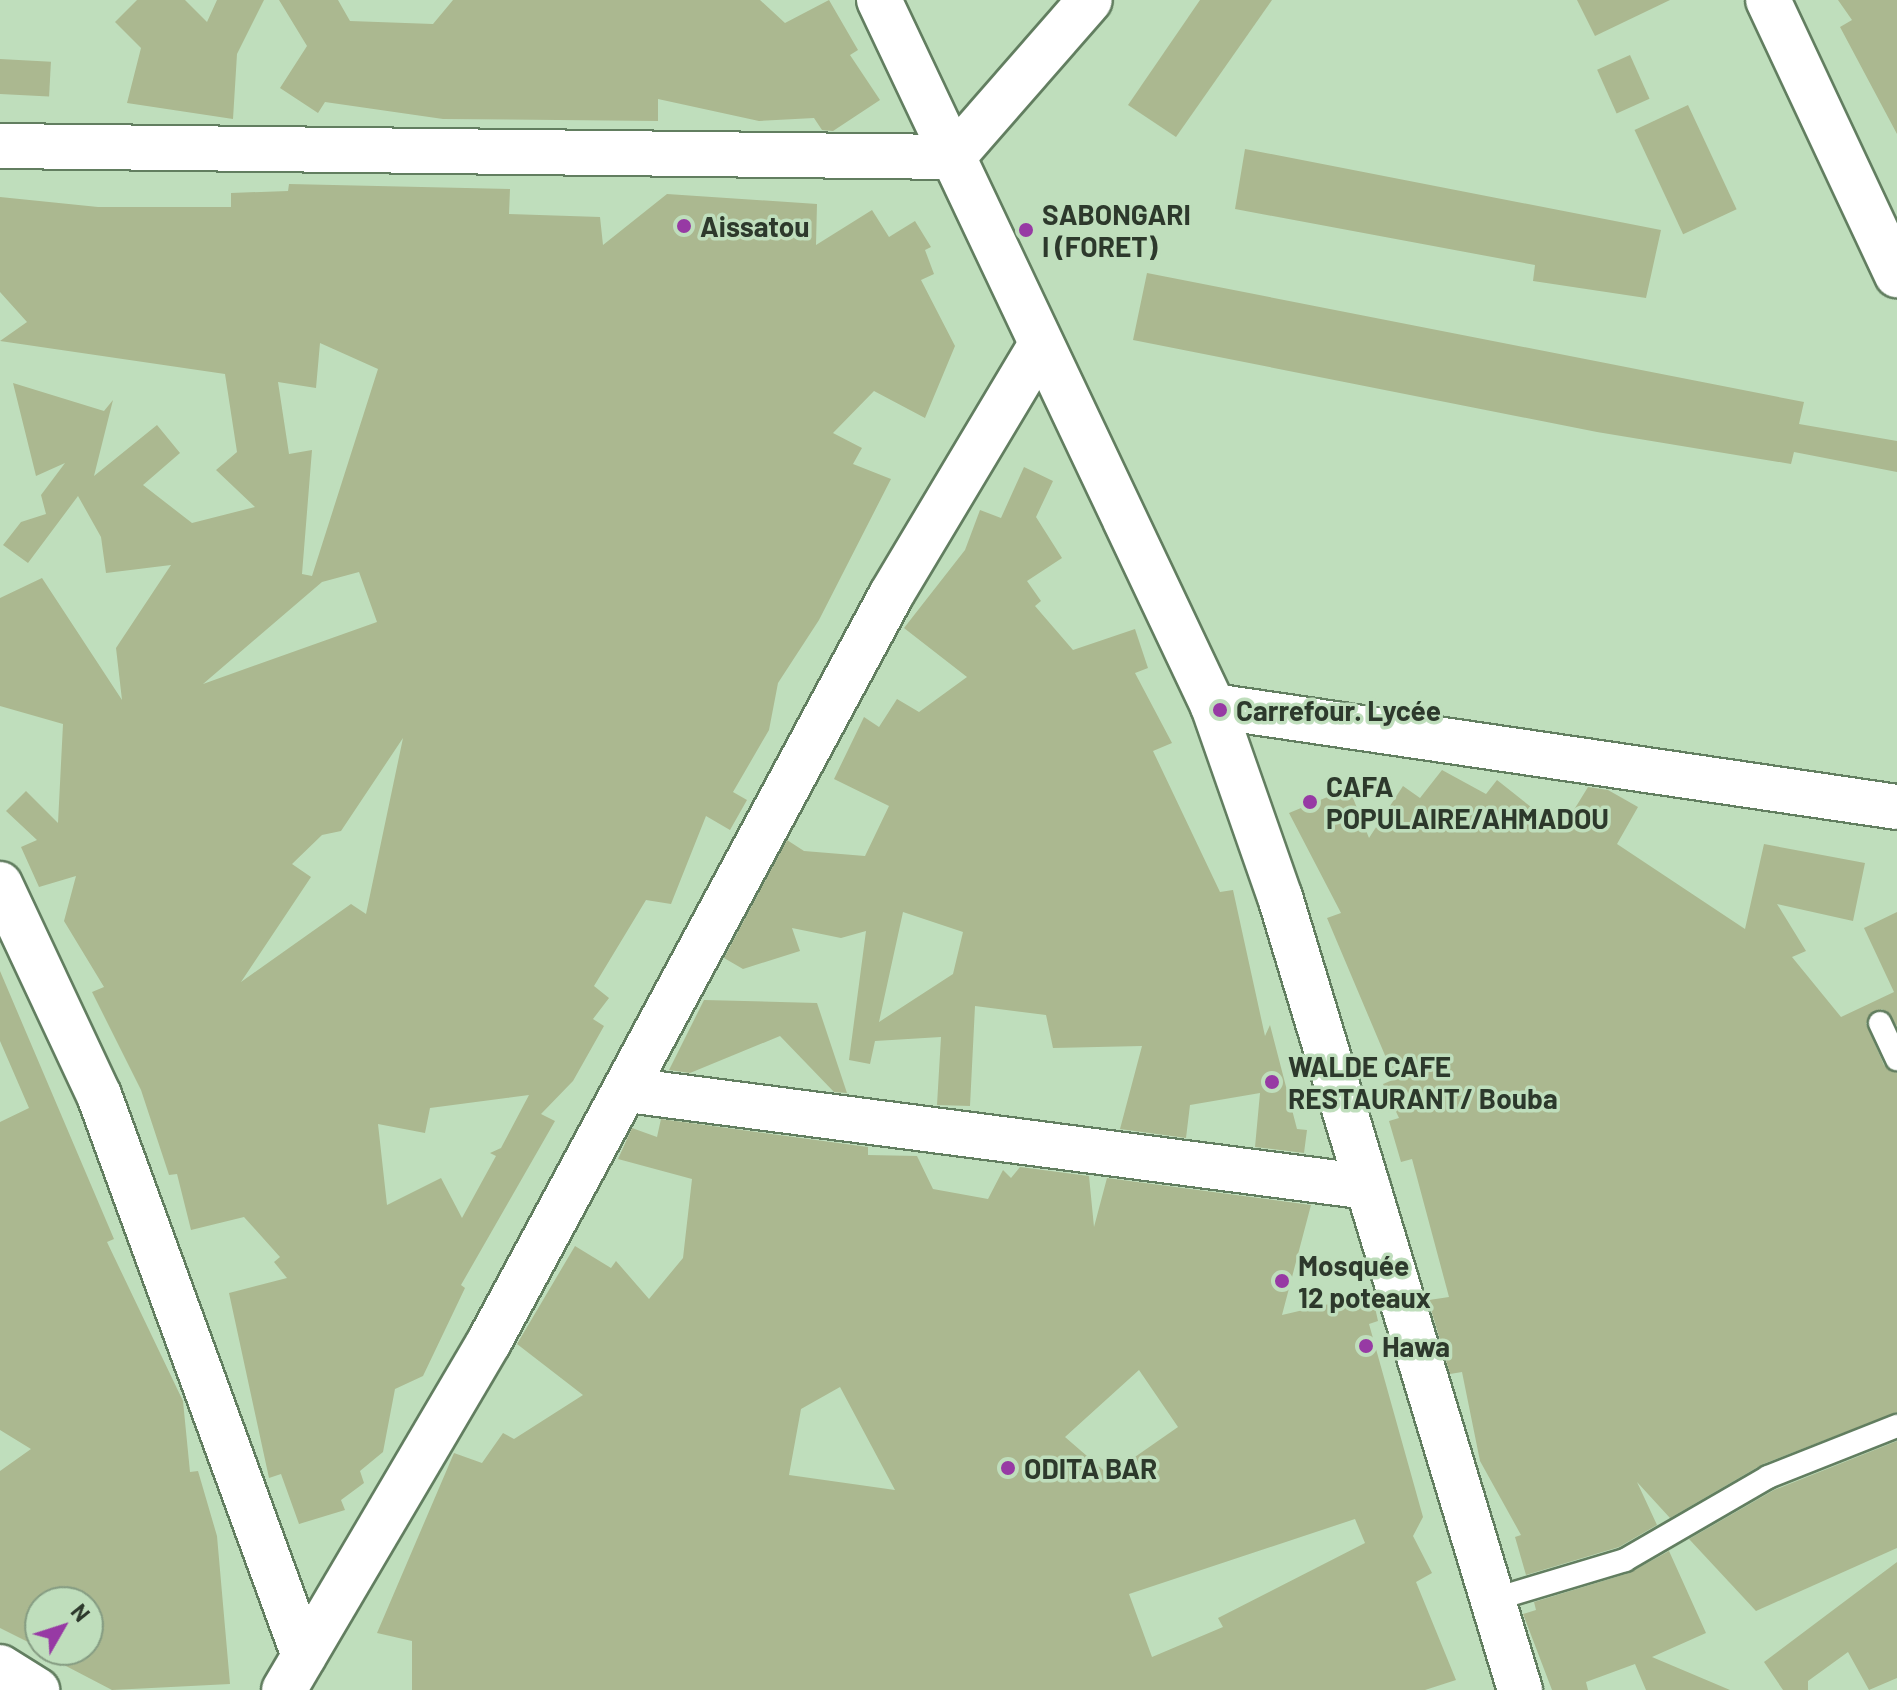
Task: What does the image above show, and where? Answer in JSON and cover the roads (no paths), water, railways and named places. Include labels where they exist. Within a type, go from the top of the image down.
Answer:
[{"type":"street","points":[[879,0],[1040,346],[1213,706],[1368,1187],[1520,1690]]},
{"type":"street","points":[[0,146],[953,157],[1090,0]]},
{"type":"street","points":[[1768,0],[1892,251]]},
{"type":"street","points":[[294,1673],[628,1090],[891,595],[1040,346]]},
{"type":"street","points":[[1213,706],[1897,807]]},
{"type":"street","points":[[0,884],[99,1095],[294,1673]]},
{"type":"street","points":[[628,1090],[1368,1187]]},
{"type":"street","points":[[0,1667],[37,1690]]},
{"type":"lane","points":[[1880,1023],[1897,1059]]},
{"type":"lane","points":[[1492,1600],[1625,1560],[1768,1477],[1897,1426]]},
{"type":"place","name":"Aissatou","points":[[684,226]]},
{"type":"place","name":"SABONGARI I (FORET)","points":[[1026,230]]},
{"type":"place","name":"Carrefour. Lycée","points":[[1220,710]]},
{"type":"place","name":"CAFA POPULAIRE/AHMADOU","points":[[1310,802]]},
{"type":"place","name":"WALDE CAFE RESTAURANT/ Bouba","points":[[1272,1082]]},
{"type":"place","name":"Mosquée 12 poteaux","points":[[1282,1281]]},
{"type":"place","name":"Hawa","points":[[1366,1346]]},
{"type":"place","name":"ODITA BAR","points":[[1008,1468]]}]
